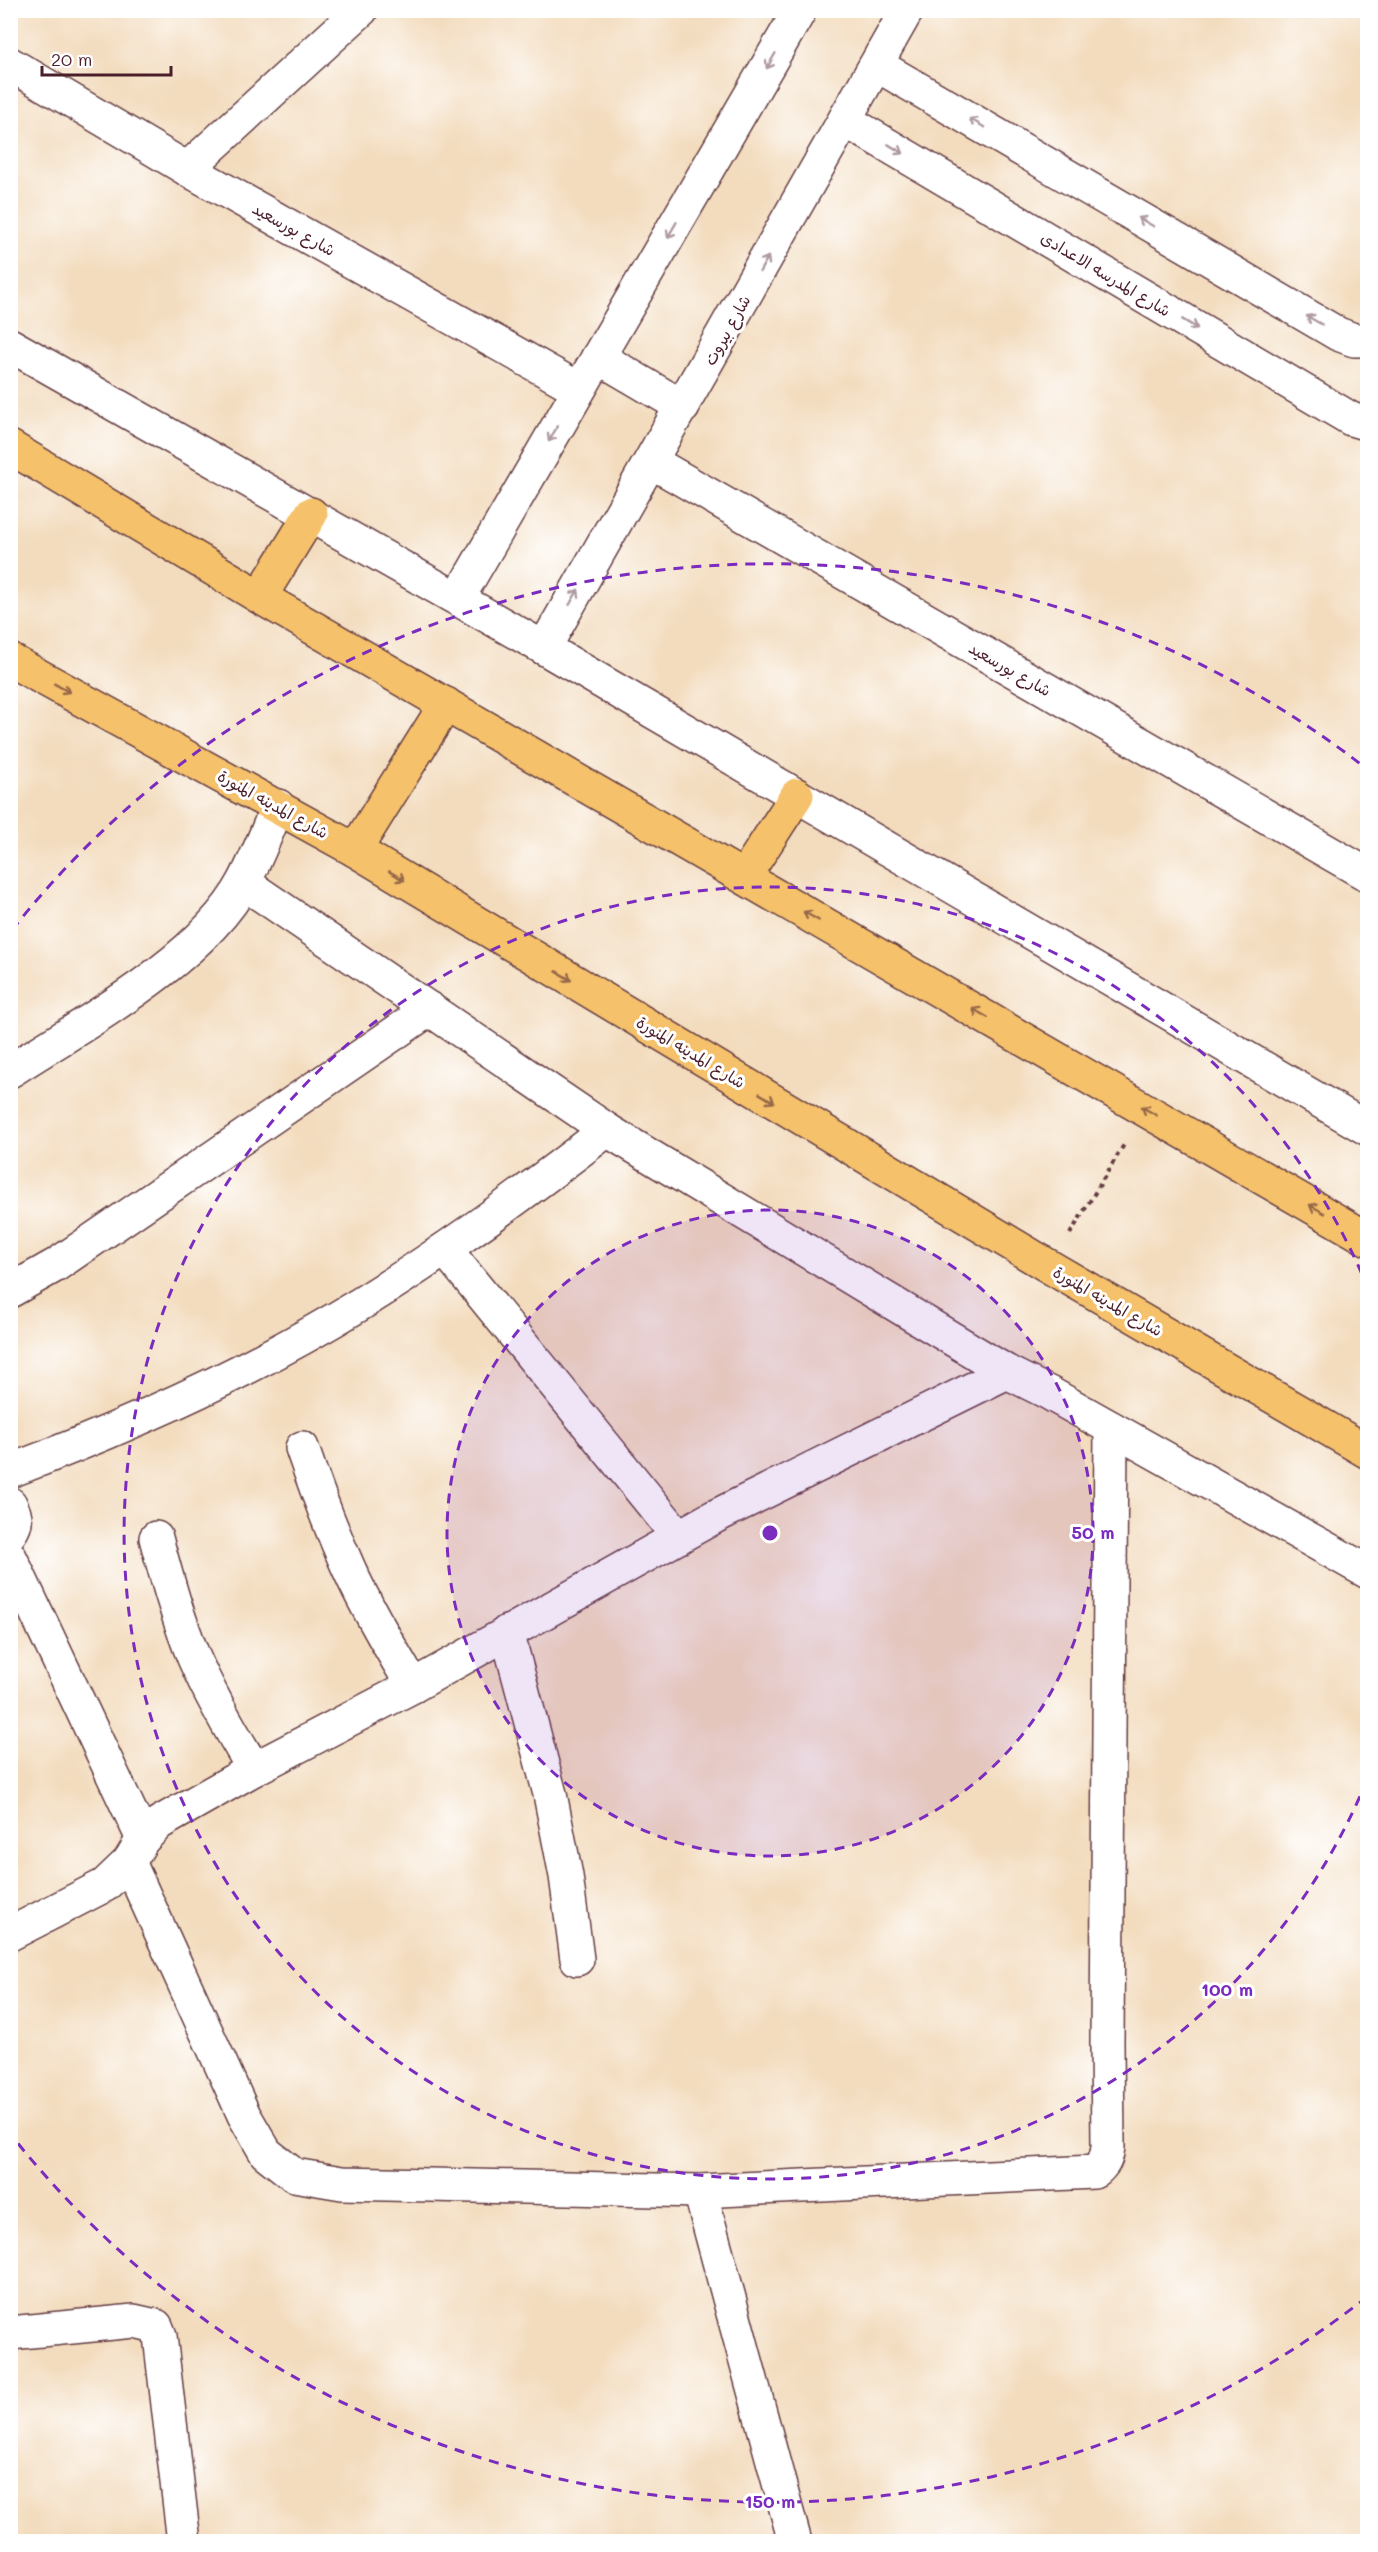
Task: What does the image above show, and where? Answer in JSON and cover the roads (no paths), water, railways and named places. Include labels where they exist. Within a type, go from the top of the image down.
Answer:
[{"type":"main road","points":[[10,447],[260,597],[1368,1239]]},
{"type":"main road","points":[[260,597],[311,514]]},
{"type":"main road","name":"شارع المدينه المنورة","points":[[10,660],[355,850],[1050,1267],[1368,1452]]},
{"type":"main road","points":[[355,850],[446,704]]},
{"type":"main road","points":[[744,877],[797,795]]},
{"type":"street","points":[[187,170],[361,10]]},
{"type":"street","points":[[458,598],[800,10]]},
{"type":"street","name":"شارع بيروت","points":[[544,648],[684,407],[907,10]]},
{"type":"street","name":"شارع بورسعيد","points":[[10,64],[187,170],[579,389]]},
{"type":"street","points":[[877,64],[1338,334],[1354,340],[1368,340]]},
{"type":"street","name":"شارع المدرسه الاعدادى","points":[[845,120],[1351,419],[1368,424]]},
{"type":"street","points":[[10,345],[458,598],[1368,1129]]},
{"type":"street","points":[[598,357],[684,407]]},
{"type":"street","name":"شارع بورسعيد","points":[[652,462],[1368,875]]},
{"type":"street","points":[[10,1071],[179,958],[214,923],[244,883],[278,806]]},
{"type":"street","points":[[244,883],[608,1130],[1007,1372],[1368,1572]]},
{"type":"street","points":[[10,1291],[56,1265],[430,1009]]},
{"type":"street","points":[[10,1471],[92,1440],[183,1399],[361,1304],[528,1192],[608,1130]]},
{"type":"street","points":[[446,1249],[679,1537]]},
{"type":"street","points":[[10,1934],[105,1885],[159,1822],[254,1769],[413,1686],[714,1517],[1007,1372]]},
{"type":"street","points":[[10,1557],[136,1851],[244,2115],[266,2153],[294,2175],[342,2183],[700,2191],[1094,2172],[1107,2157],[1111,1428]]},
{"type":"street","points":[[302,1448],[324,1511],[350,1571],[413,1686]]},
{"type":"street","points":[[10,1504],[16,1517],[16,1526],[10,1533]]},
{"type":"street","points":[[156,1538],[172,1599],[194,1658],[221,1714],[254,1769]]},
{"type":"street","points":[[507,1632],[550,1794],[566,1876],[578,1959]]},
{"type":"street","points":[[700,2191],[795,2541]]},
{"type":"street","points":[[10,2333],[134,2322],[156,2326],[160,2336],[184,2541]]}]
